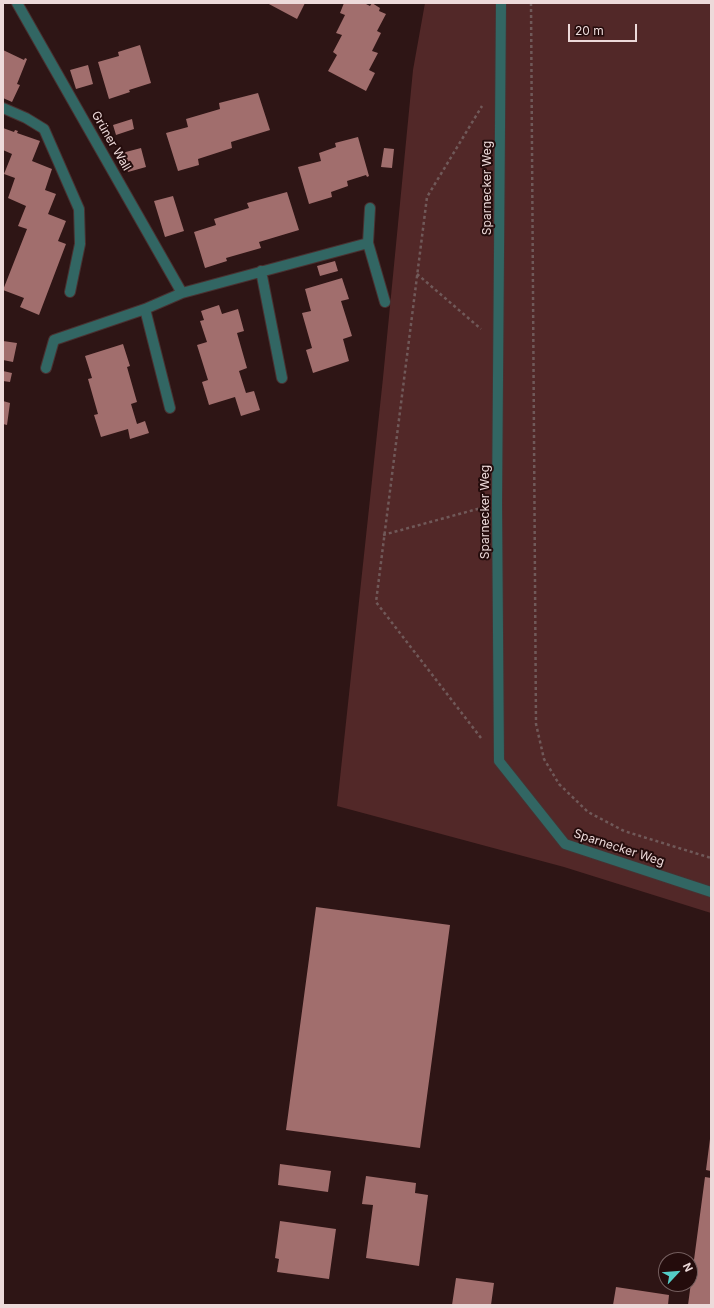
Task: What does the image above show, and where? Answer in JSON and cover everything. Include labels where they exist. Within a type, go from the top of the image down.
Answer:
[{"type":"lane","name":"Grüner Wall","points":[[17,3],[182,293]]},
{"type":"lane","name":"Sparnecker Weg","points":[[501,3],[497,503],[500,761],[565,844],[711,892]]},
{"type":"lane","points":[[3,108],[26,118],[44,129],[79,209],[80,244],[70,292]]},
{"type":"lane","points":[[370,208],[368,243],[384,302]]},
{"type":"lane","points":[[46,368],[54,340],[145,308],[182,293],[368,243]]},
{"type":"lane","points":[[261,271],[282,378]]},
{"type":"lane","points":[[145,308],[170,408]]},
{"type":"path","points":[[531,3],[536,724],[544,759],[559,784],[588,812],[624,831],[711,858]]},
{"type":"path","points":[[485,102],[427,197],[383,535],[376,602],[500,761]]},
{"type":"path","points":[[417,273],[499,344]]},
{"type":"path","points":[[383,535],[497,503]]},
{"type":"shaded area","points":[[425,3],[711,3],[711,913],[564,867],[337,806],[383,378],[413,70]]},
{"type":"building","points":[[267,3],[305,3],[297,19]]},
{"type":"building","points":[[344,3],[364,3],[370,6],[372,3],[380,8],[379,11],[386,14],[377,31],[381,33],[372,51],[378,53],[369,70],[375,73],[366,91],[328,71],[337,55],[333,52],[342,35],[336,33],[345,15],[340,13]]},
{"type":"building","points":[[140,45],[151,83],[129,90],[130,92],[109,99],[98,62],[119,56],[118,52]]},
{"type":"building","points":[[3,50],[24,60],[25,58],[27,59],[17,84],[20,85],[12,102],[3,98]]},
{"type":"building","points":[[88,65],[93,84],[76,89],[70,70]]},
{"type":"building","points":[[258,93],[270,130],[231,142],[232,148],[198,159],[199,165],[178,171],[166,133],[188,127],[186,119],[220,109],[219,103]]},
{"type":"building","points":[[132,119],[134,129],[116,135],[113,125]]},
{"type":"building","points":[[3,128],[14,132],[15,130],[18,131],[17,133],[40,141],[32,161],[52,169],[45,190],[56,194],[48,214],[66,221],[58,241],[66,244],[39,315],[20,307],[24,298],[3,290],[27,229],[18,226],[26,206],[8,198],[15,178],[4,174],[12,154],[3,150]]},
{"type":"building","points":[[358,137],[369,176],[367,177],[366,175],[347,181],[348,186],[331,192],[332,197],[309,204],[298,167],[321,161],[319,153],[336,147],[335,143]]},
{"type":"building","points":[[141,148],[146,167],[128,172],[122,153]]},
{"type":"building","points":[[384,148],[394,149],[392,168],[381,167]]},
{"type":"building","points":[[287,192],[299,230],[259,242],[261,248],[226,258],[227,261],[205,268],[194,232],[216,225],[214,219],[249,208],[247,203]]},
{"type":"building","points":[[173,196],[184,231],[165,237],[154,201]]},
{"type":"building","points":[[335,261],[338,271],[320,276],[317,266]]},
{"type":"building","points":[[342,278],[349,299],[341,301],[352,336],[343,339],[349,361],[313,373],[306,350],[312,348],[302,313],[311,311],[305,289]]},
{"type":"building","points":[[219,305],[222,314],[238,309],[244,331],[237,333],[247,368],[239,371],[246,393],[254,391],[260,410],[241,416],[235,397],[209,405],[202,382],[208,380],[197,345],[207,342],[200,321],[204,320],[201,311]]},
{"type":"building","points":[[3,341],[17,343],[13,362],[3,360]]},
{"type":"building","points":[[123,344],[130,366],[127,367],[137,402],[131,404],[137,424],[145,421],[149,433],[130,439],[128,429],[101,437],[94,415],[98,414],[88,379],[92,378],[85,356]]},
{"type":"building","points":[[3,371],[12,373],[10,382],[3,381]]},
{"type":"building","points":[[3,401],[10,403],[7,425],[3,424]]},
{"type":"building","points":[[316,907],[450,925],[420,1148],[286,1130]]},
{"type":"building","points":[[711,1139],[711,1171],[706,1170]]},
{"type":"building","points":[[280,1164],[331,1171],[328,1192],[278,1185]]},
{"type":"building","points":[[366,1176],[416,1183],[415,1193],[428,1195],[419,1266],[366,1258],[373,1205],[362,1204]]},
{"type":"building","points":[[705,1177],[711,1178],[711,1305],[688,1305],[690,1292],[698,1292],[698,1252],[695,1252]]},
{"type":"building","points":[[280,1221],[336,1229],[329,1279],[277,1272],[279,1259],[275,1258]]},
{"type":"building","points":[[456,1278],[494,1283],[491,1305],[452,1305]]},
{"type":"building","points":[[616,1287],[669,1295],[668,1305],[613,1305]]}]
